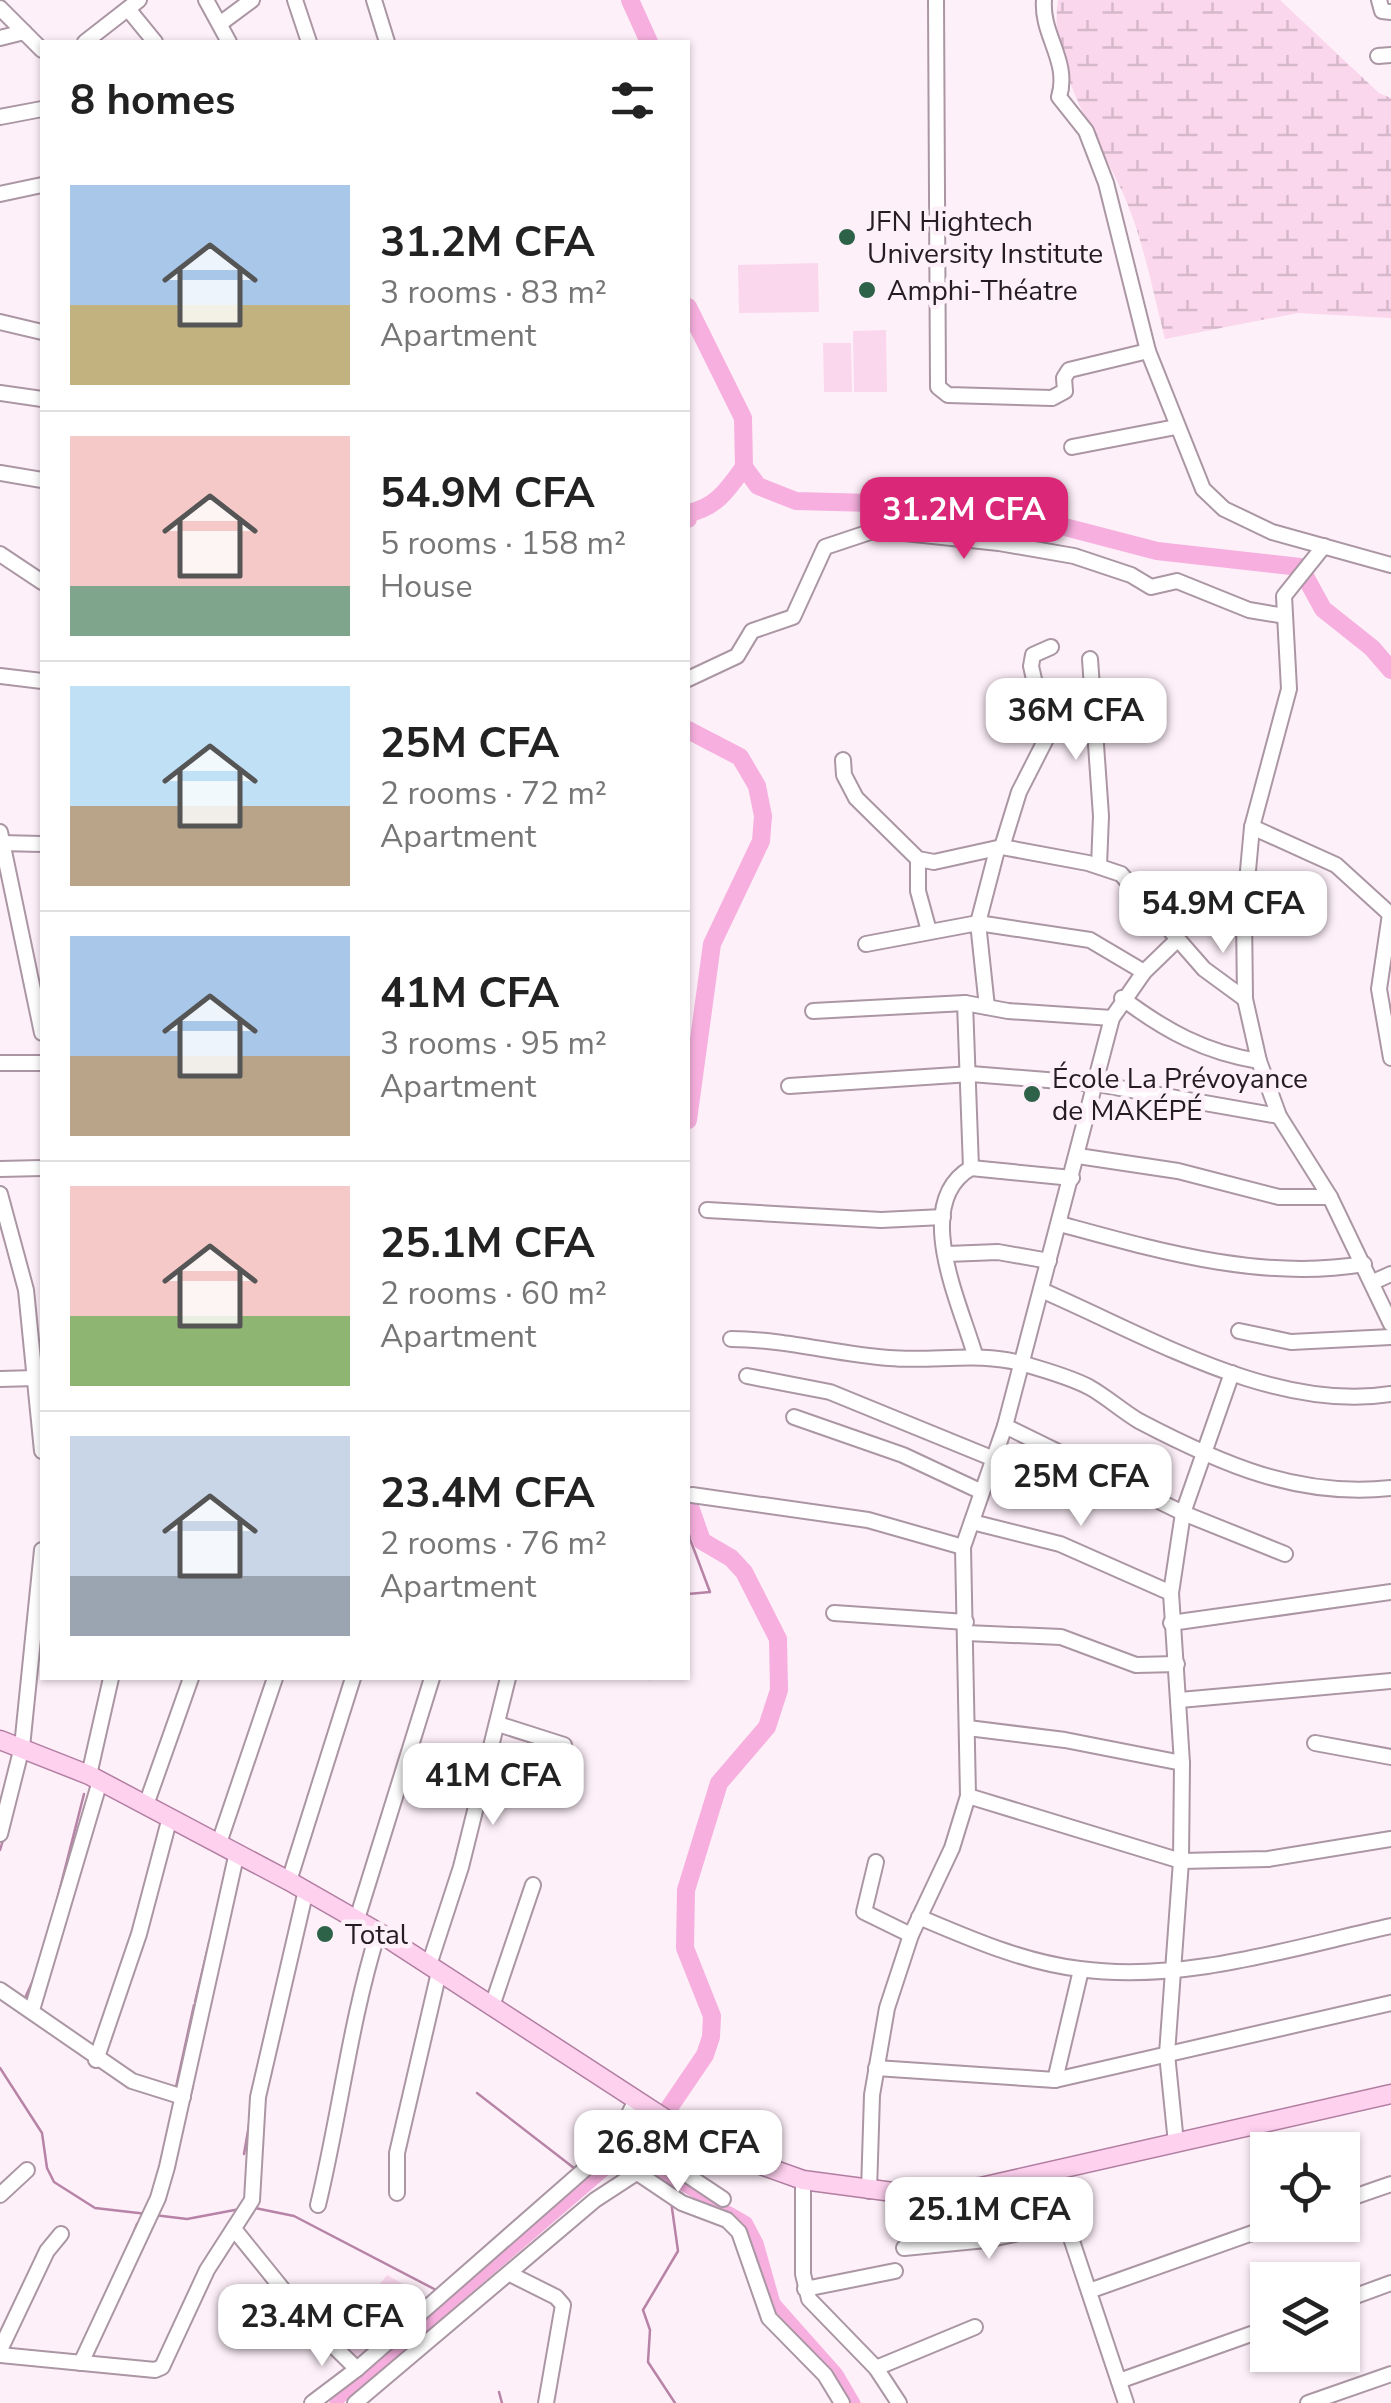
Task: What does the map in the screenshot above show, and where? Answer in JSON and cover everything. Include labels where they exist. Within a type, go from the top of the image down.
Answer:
[{"type":"main road","points":[[0,1740],[94,1778],[289,1880],[378,1932],[679,2127],[730,2154],[803,2180],[868,2190],[948,2192],[1391,2094]]},
{"type":"street","points":[[206,0],[228,40]]},
{"type":"street","points":[[222,23],[252,0]]},
{"type":"street","points":[[295,0],[308,40]]},
{"type":"street","points":[[374,0],[386,40]]},
{"type":"street","points":[[936,0],[938,387],[948,395],[1052,398],[1065,392],[1068,370],[1148,352]]},
{"type":"street","points":[[1044,0],[1043,14],[1065,76],[1058,97],[1086,131],[1106,184],[1148,352],[1176,427],[1212,500],[1272,532],[1391,565]]},
{"type":"street","points":[[1378,0],[1382,10],[1391,12]]},
{"type":"street","points":[[89,40],[134,4],[154,40]]},
{"type":"street","points":[[0,8],[40,48]]},
{"type":"street","points":[[0,38],[24,32]]},
{"type":"street","points":[[0,117],[40,110]]},
{"type":"street","points":[[0,194],[40,185]]},
{"type":"street","points":[[0,322],[40,332]]},
{"type":"street","points":[[0,393],[40,399]]},
{"type":"street","points":[[1072,448],[1176,427]]},
{"type":"street","points":[[0,473],[40,480]]},
{"type":"street","points":[[690,678],[737,656],[752,631],[792,617],[825,547],[876,530],[998,542],[1074,556],[1131,575],[1151,588],[1176,581],[1249,610],[1286,616]]},
{"type":"street","points":[[1324,546],[1284,596],[1289,690],[1252,827],[1244,914],[1245,1000],[1278,1116],[1330,1197],[1391,1324]]},
{"type":"street","points":[[0,554],[40,581]]},
{"type":"street","points":[[987,1007],[978,923],[1019,792],[1045,745],[1031,666],[1034,655],[1051,647]]},
{"type":"street","points":[[1090,659],[1101,816],[1099,866]]},
{"type":"street","points":[[0,676],[40,681]]},
{"type":"street","points":[[843,760],[844,775],[856,798],[918,859],[934,862],[999,849],[1099,866],[1128,880],[1214,978],[1245,1000]]},
{"type":"street","points":[[1252,827],[1336,865],[1390,914],[1379,989],[1391,1058]]},
{"type":"street","points":[[40,844],[1,839],[40,1024]]},
{"type":"street","points":[[918,859],[918,891],[929,931]]},
{"type":"street","points":[[866,944],[978,923],[1090,940],[1144,972]]},
{"type":"street","points":[[868,2190],[876,2068],[887,2008],[911,1934],[952,1848],[968,1796],[964,1547],[1005,1426],[1098,1084],[1112,1018],[1122,998],[1177,940]]},
{"type":"street","points":[[1122,998],[1161,1027],[1198,1045],[1259,1060]]},
{"type":"street","points":[[965,1002],[971,1074],[971,1168]]},
{"type":"street","points":[[812,1012],[965,1002],[1112,1018]]},
{"type":"street","points":[[0,1063],[40,1063]]},
{"type":"street","points":[[789,1086],[971,1074],[1098,1084],[1278,1116]]},
{"type":"street","points":[[1078,1156],[1208,1177],[1280,1198],[1330,1197]]},
{"type":"street","points":[[0,1169],[40,1168]]},
{"type":"street","points":[[974,1355],[947,1254],[942,1217],[949,1185],[971,1168],[1072,1178]]},
{"type":"street","points":[[0,1194],[26,1290],[40,1427]]},
{"type":"street","points":[[706,1210],[881,1220],[942,1217]]},
{"type":"street","points":[[1060,1224],[1145,1247],[1275,1270],[1319,1271],[1364,1264]]},
{"type":"street","points":[[947,1254],[998,1252],[1049,1260]]},
{"type":"street","points":[[1373,1282],[1391,1274]]},
{"type":"street","points":[[26,1290],[40,1292]]},
{"type":"street","points":[[1041,1290],[1232,1373],[1334,1400],[1391,1394]]},
{"type":"street","points":[[1239,1331],[1291,1342],[1391,1337]]},
{"type":"street","points":[[731,1338],[773,1340],[888,1358],[974,1355],[1022,1363],[1084,1384],[1137,1420],[1202,1453],[1315,1490],[1346,1493],[1391,1488]]},
{"type":"street","points":[[1176,2143],[1166,2054],[1181,1861],[1182,1763],[1171,1592],[1183,1514],[1232,1373]]},
{"type":"street","points":[[747,1376],[830,1392],[994,1459]]},
{"type":"street","points":[[0,1379],[36,1378]]},
{"type":"street","points":[[794,1417],[903,1455],[982,1492]]},
{"type":"street","points":[[1005,1426],[1183,1514],[1285,1554]]},
{"type":"street","points":[[692,1495],[868,1520],[964,1547]]},
{"type":"street","points":[[972,1522],[1060,1544],[1171,1592]]},
{"type":"street","points":[[0,1834],[22,1748],[40,1590]]},
{"type":"street","points":[[1171,1622],[1391,1592]]},
{"type":"street","points":[[834,1613],[1061,1637],[1136,1665],[1177,1664]]},
{"type":"street","points":[[32,2010],[94,1778],[111,1680]]},
{"type":"street","points":[[146,1805],[190,1680]]},
{"type":"street","points":[[219,1842],[274,1680]]},
{"type":"street","points":[[289,1880],[352,1680]]},
{"type":"street","points":[[356,1919],[431,1680]]},
{"type":"street","points":[[396,2193],[398,2152],[434,1969],[508,1680]]},
{"type":"street","points":[[1180,1700],[1391,1681]]},
{"type":"street","points":[[498,1724],[564,1744]]},
{"type":"street","points":[[968,1728],[1064,1740],[1182,1763]]},
{"type":"street","points":[[1314,1743],[1391,1757]]},
{"type":"street","points":[[968,1796],[1181,1861],[1268,1859],[1391,1838]]},
{"type":"street","points":[[96,2060],[139,1934],[170,1817]]},
{"type":"street","points":[[81,2363],[158,2198],[184,2097],[236,1852]]},
{"type":"street","points":[[876,1862],[864,1912],[911,1934]]},
{"type":"street","points":[[492,2006],[533,1885]]},
{"type":"street","points":[[60,2234],[42,2261],[0,2352],[155,2370],[162,2367],[207,2270],[252,2200],[258,2097],[306,1890]]},
{"type":"street","points":[[919,1917],[998,1950],[1081,1970],[1193,1969],[1391,1926]]},
{"type":"street","points":[[318,2205],[340,2114],[349,2038],[378,1932]]},
{"type":"street","points":[[1055,2080],[1081,1970]]},
{"type":"street","points":[[0,1990],[96,2060],[141,2085],[184,2097]]},
{"type":"street","points":[[876,2068],[1055,2080],[1391,2004]]},
{"type":"street","points":[[312,2403],[357,2369],[601,2155],[640,2103]]},
{"type":"street","points":[[356,2403],[595,2200],[667,2153],[679,2127]]},
{"type":"street","points":[[667,2153],[684,2173],[723,2199]]},
{"type":"street","points":[[0,2195],[27,2170]]},
{"type":"street","points":[[1049,2172],[1126,2403]]},
{"type":"street","points":[[639,2174],[682,2203],[727,2220],[739,2232],[769,2318],[825,2375],[842,2403]]},
{"type":"street","points":[[803,2180],[808,2299],[876,2368],[896,2402]]},
{"type":"street","points":[[1360,2195],[1391,2184]]},
{"type":"street","points":[[904,2248],[986,2240],[1066,2222]]},
{"type":"street","points":[[234,2228],[310,2323],[357,2369]]},
{"type":"street","points":[[1088,2291],[1250,2234]]},
{"type":"street","points":[[805,2289],[895,2272]]},
{"type":"street","points":[[510,2274],[556,2296],[563,2305],[546,2403]]},
{"type":"street","points":[[1360,2295],[1391,2284]]},
{"type":"street","points":[[876,2368],[975,2327]]},
{"type":"street","points":[[1119,2382],[1250,2335]]},
{"type":"street","points":[[1308,2403],[1391,2374]]},
{"type":"green space","points":[[1058,0],[1280,0],[1379,93],[1391,98],[1391,318],[1298,313],[1165,339],[1129,207],[1067,73],[1057,24]]},
{"type":"green space","points":[[818,263],[819,312],[739,313],[738,265]]},
{"type":"green space","points":[[886,330],[887,392],[854,392],[853,331]]},
{"type":"green space","points":[[823,343],[851,343],[852,392],[824,392]]},
{"type":"green space","points":[[387,2275],[432,2300],[358,2365],[335,2341]]},
{"type":"waterway","points":[[630,0],[648,40]]},
{"type":"waterway","points":[[690,311],[743,418],[744,467],[758,486],[796,501],[984,506],[1157,551],[1300,567],[1323,609],[1372,648],[1391,670]]},
{"type":"waterway","points":[[690,513],[721,496],[744,467]]},
{"type":"waterway","points":[[690,731],[740,757],[757,786],[763,816],[761,841],[712,944],[690,1105]]},
{"type":"waterway","points":[[13,850],[32,851]]},
{"type":"waterway","points":[[667,2111],[705,2055],[711,2037],[712,2016],[685,1948],[686,1890],[719,1783],[767,1727],[779,1690],[778,1639],[744,1572],[731,1558],[702,1541],[690,1507]]},
{"type":"waterway","points":[[690,1539],[693,1527]]},
{"type":"waterway","points":[[690,1539],[710,1592],[690,1594]]},
{"type":"waterway","points":[[938,1547],[951,1551]]},
{"type":"waterway","points":[[56,1904],[84,1794]]},
{"type":"waterway","points":[[0,1850],[4,1837]]},
{"type":"waterway","points":[[195,2002],[209,1943]]},
{"type":"waterway","points":[[25,1998],[34,1978]]},
{"type":"waterway","points":[[176,2087],[194,2005]]},
{"type":"waterway","points":[[0,2068],[42,2133],[47,2168],[54,2182],[95,2208],[147,2214]]},
{"type":"waterway","points":[[188,2104],[193,2086]]},
{"type":"waterway","points":[[477,2093],[574,2168]]},
{"type":"waterway","points":[[167,2135],[174,2102]]},
{"type":"waterway","points":[[335,2403],[630,2149],[666,2112]]},
{"type":"waterway","points":[[244,2154],[249,2125]]},
{"type":"waterway","points":[[652,2168],[747,2222],[758,2243],[775,2303],[838,2374],[855,2403]]},
{"type":"waterway","points":[[663,2176],[666,2185]]},
{"type":"waterway","points":[[671,2201],[678,2251],[643,2310],[650,2330],[648,2362],[675,2403]]},
{"type":"waterway","points":[[255,2208],[294,2216],[438,2291]]},
{"type":"waterway","points":[[154,2215],[187,2219],[240,2209]]},
{"type":"waterway","points":[[125,2255],[137,2224]]},
{"type":"waterway","points":[[450,2297],[455,2300]]},
{"type":"waterway","points":[[499,2392],[502,2403]]},
{"type":"place","name":"JFN Hightech University Institute","points":[[847,237]]},
{"type":"place","name":"Amphi-Théatre","points":[[867,290]]},
{"type":"place","name":"École La Prévoyance de MAKÉPÉ","points":[[1032,1094]]},
{"type":"place","name":"Total","points":[[325,1934]]}]
